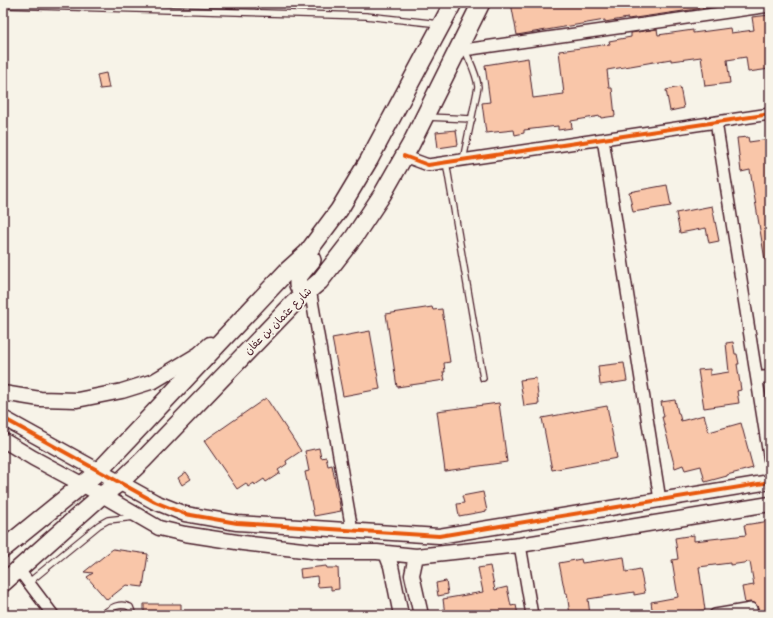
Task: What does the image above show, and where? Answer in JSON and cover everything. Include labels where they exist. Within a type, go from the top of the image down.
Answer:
[{"type":"main road","points":[[3,549],[99,471],[258,304],[288,270],[307,253],[339,210],[358,179],[453,3]]},
{"type":"main road","name":"شارع عثمان بن عفان","points":[[3,583],[23,576],[102,494],[119,483],[143,460],[288,309],[320,281],[354,238],[382,195],[461,51],[481,3]]},
{"type":"main road","points":[[307,292],[298,285],[298,277],[345,219],[358,179]]},
{"type":"street","points":[[461,51],[770,6]]},
{"type":"street","points":[[404,156],[428,165],[770,114]]},
{"type":"street","points":[[716,122],[770,462]]},
{"type":"street","points":[[603,140],[660,500]]},
{"type":"street","points":[[307,292],[352,530]]},
{"type":"street","points":[[3,393],[40,399],[77,400],[122,391],[154,381],[199,354],[258,304]]},
{"type":"street","points":[[757,378],[770,376]]},
{"type":"street","points":[[3,418],[155,502],[185,514],[237,523],[439,536],[770,482]]},
{"type":"street","points":[[3,440],[33,458],[102,494],[159,528],[185,534],[243,543],[320,552],[386,552],[416,556],[520,545],[770,504]]},
{"type":"street","points":[[520,545],[532,615]]},
{"type":"street","points":[[386,552],[391,566],[401,615]]},
{"type":"street","points":[[416,556],[412,575],[421,615]]},
{"type":"street","points":[[23,576],[53,615]]},
{"type":"street","points":[[715,615],[751,609],[752,615]]},
{"type":"lane","points":[[3,5],[366,16],[442,24]]},
{"type":"lane","points":[[461,51],[478,81],[463,160]]},
{"type":"lane","points":[[424,117],[472,119]]},
{"type":"lane","points":[[446,162],[483,378]]},
{"type":"lane","points":[[23,576],[99,524],[108,520],[139,516]]},
{"type":"lane","points":[[101,615],[117,605],[125,605],[130,607],[133,615]]},
{"type":"building","points":[[511,3],[711,3],[711,7],[605,22],[605,20],[517,35]]},
{"type":"building","points":[[770,15],[770,69],[748,72],[746,57],[727,60],[730,83],[705,86],[701,57],[671,61],[671,59],[607,70],[609,88],[612,88],[615,116],[601,118],[600,116],[571,121],[572,128],[558,130],[558,126],[524,130],[524,133],[515,135],[514,130],[486,133],[482,103],[490,102],[485,65],[528,58],[533,98],[564,94],[559,51],[610,44],[609,41],[631,37],[631,33],[657,29],[658,35],[693,30],[693,33],[730,28],[731,33],[754,30],[752,17]]},
{"type":"building","points":[[106,73],[109,88],[100,89],[97,75]]},
{"type":"building","points":[[680,87],[684,108],[670,111],[666,90]]},
{"type":"building","points":[[456,130],[458,145],[438,148],[436,132]]},
{"type":"building","points":[[748,137],[749,142],[770,139],[770,260],[765,260],[750,170],[741,172],[737,138]]},
{"type":"building","points":[[667,185],[671,206],[633,212],[629,192]]},
{"type":"building","points":[[712,206],[719,241],[709,243],[706,228],[680,233],[676,213]]},
{"type":"building","points":[[432,307],[433,310],[442,309],[450,362],[444,363],[445,372],[443,372],[445,380],[397,387],[386,314]]},
{"type":"building","points":[[370,331],[380,389],[343,396],[332,338]]},
{"type":"building","points":[[733,342],[735,354],[737,354],[739,364],[737,364],[741,390],[737,391],[739,403],[704,408],[698,370],[710,369],[710,375],[729,372],[726,343]]},
{"type":"building","points":[[624,363],[627,381],[600,385],[598,366]]},
{"type":"building","points":[[536,378],[539,404],[524,406],[520,380]]},
{"type":"building","points":[[266,398],[301,451],[286,461],[287,464],[278,470],[280,473],[266,482],[264,479],[255,485],[254,483],[248,487],[246,483],[237,489],[204,441]]},
{"type":"building","points":[[675,400],[681,421],[704,415],[709,432],[741,423],[753,468],[705,482],[701,466],[685,470],[683,465],[675,468],[662,417],[664,417],[661,402]]},
{"type":"building","points":[[499,403],[507,462],[445,471],[437,411]]},
{"type":"building","points":[[607,406],[617,458],[552,470],[542,418]]},
{"type":"building","points":[[319,448],[321,458],[326,457],[328,466],[332,465],[341,511],[314,516],[305,472],[309,471],[305,451]]},
{"type":"building","points":[[186,472],[191,479],[182,485],[178,478]]},
{"type":"building","points":[[483,492],[487,511],[459,516],[457,504],[464,503],[462,496]]},
{"type":"building","points":[[770,521],[770,601],[768,601],[770,610],[759,613],[758,607],[755,603],[745,603],[742,587],[754,585],[750,562],[699,567],[705,610],[675,615],[653,615],[651,602],[678,597],[672,560],[678,559],[675,538],[694,535],[694,541],[746,535],[744,525]]},
{"type":"building","points":[[113,549],[148,554],[143,587],[126,585],[107,600],[87,577],[93,573],[84,572]]},
{"type":"building","points":[[624,557],[626,572],[640,569],[645,593],[634,595],[634,592],[588,599],[590,615],[570,615],[567,593],[565,593],[559,563],[581,559],[582,563]]},
{"type":"building","points":[[326,566],[327,568],[338,568],[339,589],[331,590],[331,586],[318,587],[317,576],[301,578],[300,569]]},
{"type":"building","points":[[490,566],[495,590],[507,587],[511,606],[516,605],[518,615],[445,615],[443,599],[483,592],[478,568]]},
{"type":"building","points":[[446,581],[448,594],[438,596],[436,583]]},
{"type":"building","points":[[144,604],[181,604],[181,615],[144,615]]},
{"type":"cycle path","points":[[404,156],[428,165],[770,114]]},
{"type":"cycle path","points":[[3,418],[155,502],[185,514],[237,523],[439,536],[770,482]]}]
